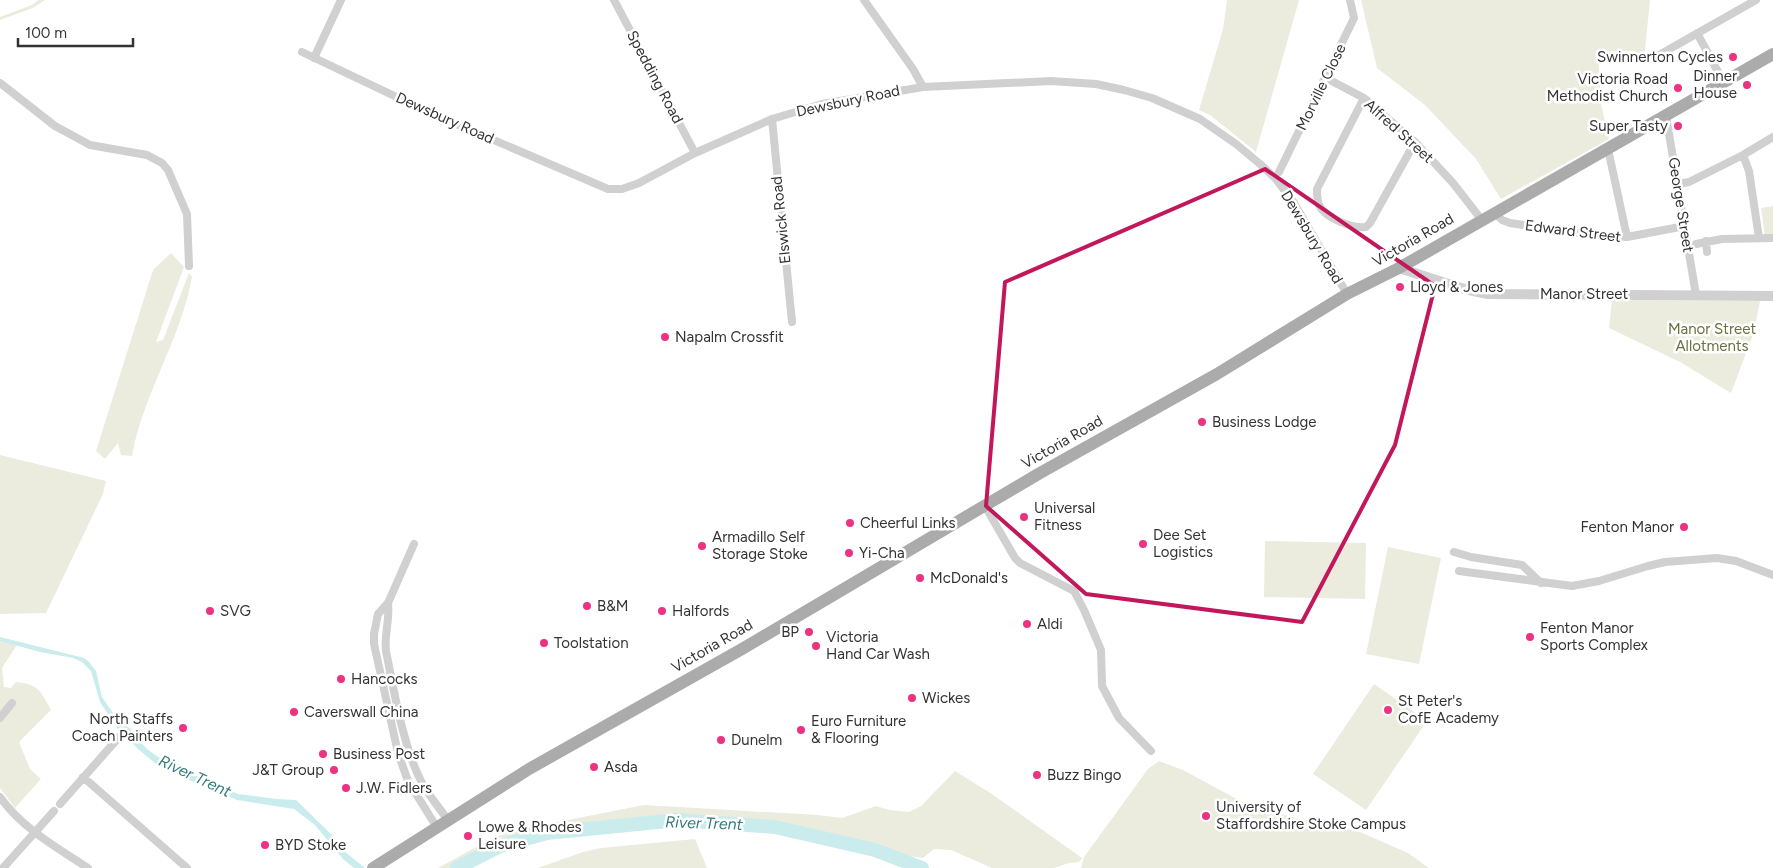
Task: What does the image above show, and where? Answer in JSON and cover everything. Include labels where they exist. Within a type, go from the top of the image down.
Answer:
[{"type":"main road","name":"Victoria Road","points":[[372,868],[530,769],[742,649],[844,587],[1048,469],[1217,374],[1347,294],[1399,268],[1481,219],[1608,149],[1773,54]]},
{"type":"street","points":[[314,58],[341,0]]},
{"type":"street","name":"Spedding Road","points":[[614,0],[695,153]]},
{"type":"street","points":[[864,0],[913,69],[923,87]]},
{"type":"street","name":"Morville Close","points":[[1279,172],[1354,18],[1350,0]]},
{"type":"street","points":[[1652,59],[1756,0]]},
{"type":"street","points":[[1697,33],[1724,83]]},
{"type":"street","name":"Dewsbury Road","points":[[302,52],[426,111],[608,189],[622,189],[639,184],[695,153],[772,119],[822,104],[923,87],[1051,81],[1096,84],[1124,90],[1152,98],[1200,119],[1236,144],[1276,179],[1294,203],[1347,294]]},
{"type":"street","name":"Alfred Street","points":[[1326,78],[1364,98],[1416,142],[1481,219]]},
{"type":"street","points":[[0,83],[55,126],[90,144],[147,155],[162,162],[168,170],[187,214],[189,266]]},
{"type":"street","points":[[1364,98],[1317,189],[1317,198],[1323,210],[1348,226],[1366,227],[1416,142]]},
{"type":"street","name":"George Street","points":[[1666,116],[1696,295]]},
{"type":"street","name":"Elswick Road","points":[[772,119],[792,322]]},
{"type":"street","points":[[1678,184],[1689,182],[1744,155],[1773,137]]},
{"type":"street","points":[[1608,149],[1627,237]]},
{"type":"street","points":[[1744,155],[1749,171],[1759,238]]},
{"type":"street","name":"Edward Street","points":[[1494,212],[1502,220],[1510,223],[1590,235],[1627,237],[1685,226]]},
{"type":"street","points":[[1696,244],[1722,238],[1773,238]]},
{"type":"street","points":[[1706,241],[1708,252]]},
{"type":"street","name":"Manor Street","points":[[1399,268],[1464,289],[1488,294],[1773,296]]},
{"type":"street","points":[[985,506],[1015,558],[1074,591],[1101,650],[1102,686],[1119,718],[1151,751]]},
{"type":"street","points":[[414,544],[388,603],[378,614],[374,634],[375,653],[398,753],[408,782],[442,823]]},
{"type":"street","points":[[1454,552],[1470,557],[1522,565],[1541,583]]},
{"type":"street","points":[[1459,571],[1541,583],[1582,586],[1665,562],[1717,558],[1736,561],[1773,575]]},
{"type":"street","points":[[388,603],[389,617],[385,638],[386,651],[408,746],[415,768],[442,823]]},
{"type":"street","points":[[0,718],[12,703]]},
{"type":"street","points":[[3,868],[120,736]]},
{"type":"street","points":[[83,777],[187,868]]},
{"type":"street","points":[[0,797],[11,812],[35,833],[85,867]]},
{"type":"highlighted area","points":[[1265,169],[1435,286],[1395,445],[1302,622],[1086,594],[986,506],[1005,282]]},
{"type":"green space","points":[[38,0],[45,0],[33,8],[0,20],[0,17],[32,5]]},
{"type":"green space","points":[[1227,0],[1299,0],[1256,152],[1210,115],[1199,110],[1223,29]]},
{"type":"green space","points":[[1361,0],[1650,0],[1644,60],[1634,51],[1598,52],[1601,104],[1609,139],[1501,199],[1476,159],[1425,105],[1377,68]]},
{"type":"green space","points":[[1773,206],[1773,238],[1765,237],[1761,208]]},
{"type":"green space","points":[[171,253],[184,267],[156,342],[163,340],[189,273],[192,277],[180,322],[144,411],[132,456],[121,455],[118,443],[105,459],[96,451],[153,270]]},
{"type":"green space","name":"Manor Street Allotments","points":[[1612,300],[1760,301],[1754,332],[1731,393],[1680,362],[1609,328]]},
{"type":"green space","points":[[0,455],[106,481],[103,494],[46,613],[0,614]]},
{"type":"green space","points":[[1265,541],[1366,543],[1365,599],[1264,597]]},
{"type":"green space","points":[[1388,547],[1441,558],[1419,664],[1366,654]]},
{"type":"green space","points":[[0,639],[18,643],[2,668],[4,687],[11,688],[16,682],[34,687],[41,693],[51,710],[19,742],[30,769],[41,779],[15,808],[0,788]]},
{"type":"green space","points":[[1374,684],[1427,721],[1366,810],[1313,774]]},
{"type":"green space","name":"University of Staffordshire Stoke Campus","points":[[1159,761],[1183,770],[1244,803],[1261,810],[1360,832],[1408,853],[1429,868],[1081,868],[1084,857],[1148,769]]},
{"type":"green space","points":[[955,771],[992,794],[1082,858],[1079,862],[1054,868],[992,868],[951,850],[934,849],[923,858],[907,856],[850,838],[772,823],[724,818],[675,816],[641,817],[532,834],[497,844],[453,868],[438,868],[491,839],[512,831],[644,805],[842,818],[876,806],[889,810],[909,812],[921,806]]},
{"type":"green space","points":[[695,839],[707,868],[538,868],[583,852],[601,848]]},
{"type":"water","points":[[0,637],[84,658],[96,671],[102,697],[113,713],[119,721],[131,729],[147,749],[168,764],[238,794],[296,800],[331,834],[344,851],[365,868],[354,868],[343,859],[315,825],[294,809],[237,800],[206,788],[156,764],[117,728],[100,702],[91,671],[82,662],[73,658],[40,652],[0,641]]},
{"type":"waterway","name":"River Trent","points":[[457,868],[500,846],[547,833],[678,820],[775,827],[875,850],[922,868]]},
{"type":"place","name":"Swinnerton Cycles","points":[[1733,57]]},
{"type":"place","name":"Dinner House","points":[[1747,85]]},
{"type":"place","name":"Victoria Road Methodist Church","points":[[1678,88]]},
{"type":"place","name":"Super Tasty","points":[[1678,126]]},
{"type":"place","name":"Lloyd & Jones","points":[[1400,287]]},
{"type":"place","name":"Napalm Crossfit","points":[[665,337]]},
{"type":"place","name":"Business Lodge","points":[[1202,422]]},
{"type":"place","name":"Universal Fitness","points":[[1024,517]]},
{"type":"place","name":"Cheerful Links","points":[[850,523]]},
{"type":"place","name":"Fenton Manor","points":[[1684,527]]},
{"type":"place","name":"Dee Set Logistics","points":[[1143,544]]},
{"type":"place","name":"Armadillo Self Storage Stoke","points":[[702,546]]},
{"type":"place","name":"Yi-Cha","points":[[849,553]]},
{"type":"place","name":"McDonald's","points":[[920,578]]},
{"type":"place","name":"B&M","points":[[587,606]]},
{"type":"place","name":"SVG","points":[[210,611]]},
{"type":"place","name":"Halfords","points":[[662,611]]},
{"type":"place","name":"Aldi","points":[[1027,624]]},
{"type":"place","name":"BP","points":[[809,632]]},
{"type":"place","name":"Fenton Manor Sports Complex","points":[[1530,637]]},
{"type":"place","name":"Toolstation","points":[[544,643]]},
{"type":"place","name":"Victoria Hand Car Wash","points":[[816,646]]},
{"type":"place","name":"Hancocks","points":[[341,679]]},
{"type":"place","name":"Wickes","points":[[912,698]]},
{"type":"place","name":"St Peter's CofE Academy","points":[[1388,710]]},
{"type":"place","name":"Caverswall China","points":[[294,712]]},
{"type":"place","name":"North Staffs Coach Painters","points":[[183,728]]},
{"type":"place","name":"Euro Furniture & Flooring","points":[[801,730]]},
{"type":"place","name":"Dunelm","points":[[721,740]]},
{"type":"place","name":"Business Post","points":[[323,754]]},
{"type":"place","name":"Asda","points":[[594,767]]},
{"type":"place","name":"J&T Group","points":[[334,770]]},
{"type":"place","name":"Buzz Bingo","points":[[1037,775]]},
{"type":"place","name":"J.W. Fidlers","points":[[346,788]]},
{"type":"place","name":"University of Staffordshire Stoke Campus","points":[[1206,816]]},
{"type":"place","name":"Lowe & Rhodes Leisure","points":[[468,836]]},
{"type":"place","name":"BYD Stoke","points":[[265,845]]}]
